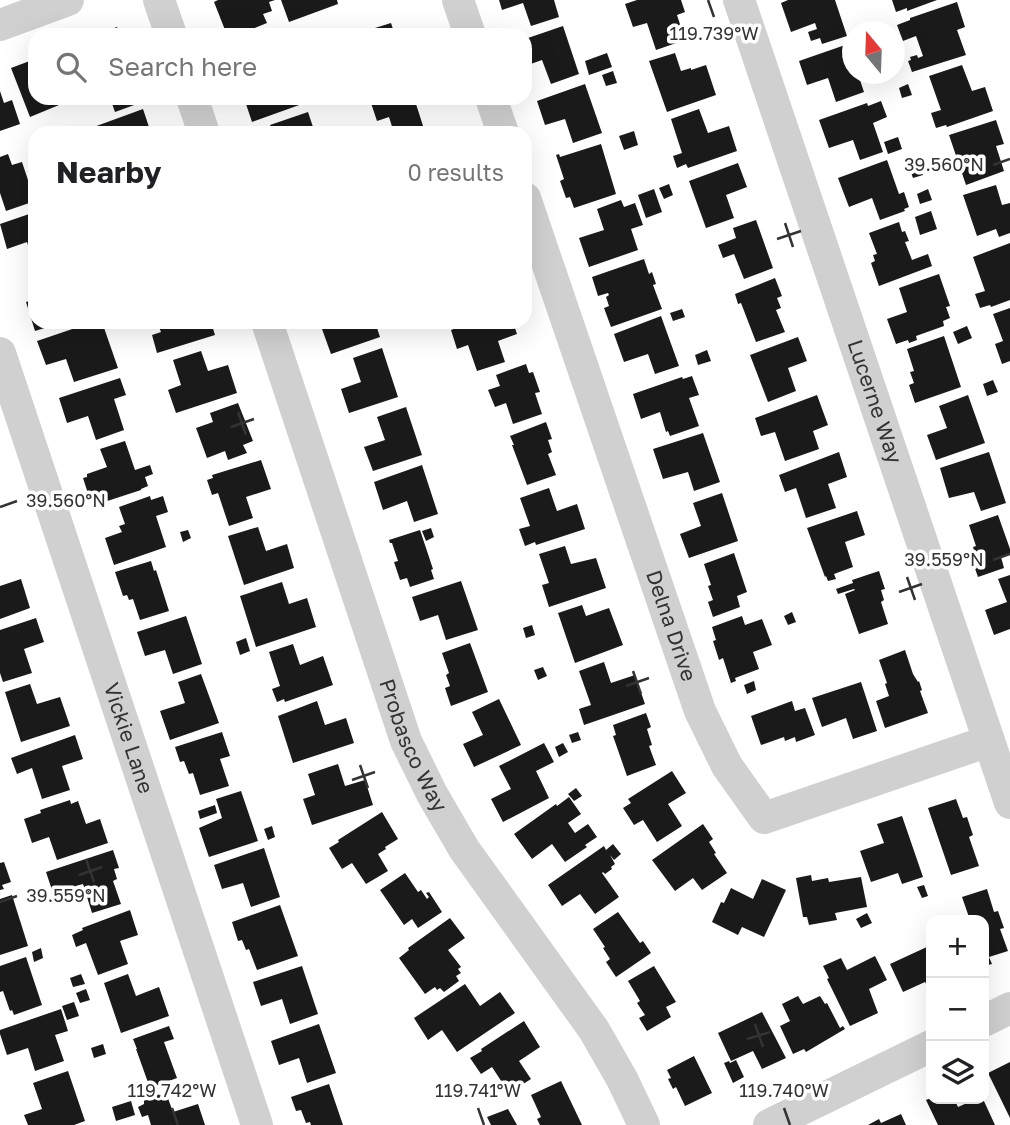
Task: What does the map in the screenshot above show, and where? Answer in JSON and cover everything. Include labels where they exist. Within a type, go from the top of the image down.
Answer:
[{"type":"street","points":[[0,25],[68,0]]},
{"type":"street","points":[[159,0],[169,28]]},
{"type":"street","points":[[458,0],[468,28]]},
{"type":"street","name":"Lucerne Way","points":[[739,0],[1010,803]]},
{"type":"street","points":[[194,105],[202,126]]},
{"type":"street","points":[[493,105],[501,126]]},
{"type":"street","name":"Delna Drive","points":[[532,219],[699,711],[727,766],[764,818],[989,741]]},
{"type":"street","name":"Probasco Way","points":[[269,329],[406,741],[432,794],[464,849],[594,1030],[644,1125]]},
{"type":"street","name":"Vickie Lane","points":[[0,353],[7,395],[257,1125]]},
{"type":"street","points":[[989,1018],[1010,1008]]},
{"type":"street","points":[[769,1125],[926,1048]]},
{"type":"building","points":[[275,0],[269,2],[272,11],[263,14],[267,23],[255,28],[224,28],[214,2]]},
{"type":"building","points":[[281,0],[337,0],[338,4],[289,22]]},
{"type":"building","points":[[499,0],[554,0],[559,17],[531,26],[523,3],[502,10]]},
{"type":"building","points":[[637,0],[681,0],[685,12],[677,15],[685,40],[656,50],[647,23],[633,27],[625,4]]},
{"type":"building","points":[[788,0],[835,0],[842,21],[842,38],[822,44],[820,38],[811,41],[808,32],[817,29],[815,23],[791,32],[781,3]]},
{"type":"building","points":[[892,0],[937,0],[907,11],[907,8],[896,12]]},
{"type":"building","points":[[957,2],[965,27],[957,30],[966,55],[912,72],[908,61],[911,60],[910,57],[923,56],[916,36],[905,40],[905,22]]},
{"type":"building","points":[[391,23],[393,28],[375,28]]},
{"type":"building","points":[[563,26],[579,74],[551,84],[542,60],[532,64],[532,37]]},
{"type":"building","points":[[842,46],[842,84],[861,84],[864,92],[836,102],[828,78],[807,85],[799,61]]},
{"type":"building","points":[[607,53],[612,67],[589,75],[585,61]]},
{"type":"building","points":[[675,53],[681,71],[706,65],[716,95],[667,112],[649,61]]},
{"type":"building","points":[[28,62],[28,105],[59,105],[30,117],[11,68]]},
{"type":"building","points":[[962,65],[972,91],[985,87],[993,111],[947,127],[936,128],[931,113],[941,110],[929,76]]},
{"type":"building","points":[[613,71],[617,83],[606,86],[602,75]]},
{"type":"building","points":[[585,84],[602,133],[573,143],[565,119],[545,125],[537,101]]},
{"type":"building","points":[[908,84],[912,95],[902,98],[899,88]]},
{"type":"building","points":[[0,91],[4,103],[12,100],[20,124],[0,131]]},
{"type":"building","points":[[881,101],[887,117],[873,123],[883,152],[860,160],[853,140],[829,148],[819,120],[867,103],[868,106]]},
{"type":"building","points":[[112,105],[134,105],[115,112]]},
{"type":"building","points":[[246,105],[299,105],[252,122]]},
{"type":"building","points":[[372,105],[416,105],[423,126],[392,126],[389,117],[377,121]]},
{"type":"building","points":[[143,109],[149,126],[96,126]]},
{"type":"building","points":[[699,109],[708,133],[729,126],[737,151],[688,168],[686,164],[677,168],[673,156],[682,153],[671,119]]},
{"type":"building","points":[[308,112],[313,126],[270,126]]},
{"type":"building","points":[[996,120],[1004,144],[996,146],[1004,171],[966,185],[949,135]]},
{"type":"building","points":[[634,131],[638,145],[624,150],[619,136]]},
{"type":"building","points":[[898,137],[902,149],[888,154],[884,142]]},
{"type":"building","points":[[601,144],[616,194],[574,208],[570,197],[566,198],[560,181],[564,179],[556,155],[559,154],[560,157]]},
{"type":"building","points":[[8,154],[12,165],[22,162],[28,180],[28,203],[6,211],[0,193],[0,157]]},
{"type":"building","points":[[887,160],[899,194],[904,192],[909,207],[880,220],[872,198],[849,207],[838,178]]},
{"type":"building","points":[[917,161],[923,175],[913,178],[908,164]]},
{"type":"building","points":[[738,163],[747,187],[726,195],[734,218],[706,228],[689,181]]},
{"type":"building","points":[[669,184],[673,195],[664,199],[659,188]]},
{"type":"building","points":[[996,185],[1002,205],[1010,203],[1010,233],[999,237],[996,229],[977,236],[963,195]]},
{"type":"building","points":[[654,189],[662,212],[646,218],[638,195]]},
{"type":"building","points":[[928,189],[932,200],[920,204],[917,194]]},
{"type":"building","points":[[621,200],[624,207],[635,203],[643,225],[631,229],[638,250],[589,267],[579,238],[604,230],[597,209]]},
{"type":"building","points":[[931,211],[937,229],[920,235],[915,217]]},
{"type":"building","points":[[28,214],[28,245],[27,242],[7,249],[0,224]]},
{"type":"building","points":[[756,220],[773,268],[744,279],[734,254],[723,258],[718,245],[736,238],[733,228]]},
{"type":"building","points":[[899,222],[909,241],[905,242],[912,260],[928,254],[932,266],[879,286],[871,263],[875,261],[873,255],[877,254],[869,233]]},
{"type":"building","points":[[1010,243],[1010,300],[980,308],[975,294],[985,291],[973,257]]},
{"type":"building","points":[[644,259],[649,274],[652,272],[656,284],[653,285],[662,309],[611,327],[604,308],[609,306],[606,297],[609,295],[598,296],[592,277]]},
{"type":"building","points":[[939,274],[950,306],[946,307],[950,318],[943,321],[944,326],[916,336],[917,340],[896,344],[887,319],[907,312],[899,288]]},
{"type":"building","points":[[775,278],[782,296],[777,298],[781,308],[776,310],[785,332],[756,342],[735,294]]},
{"type":"building","points":[[1010,308],[1010,361],[1002,364],[995,344],[1003,341],[993,314]]},
{"type":"building","points":[[682,309],[685,317],[673,321],[670,313]]},
{"type":"building","points":[[661,316],[679,366],[655,374],[648,354],[624,362],[614,334]]},
{"type":"building","points":[[967,326],[972,338],[958,344],[953,332]]},
{"type":"building","points":[[72,329],[104,329],[118,368],[74,382],[66,359],[46,365],[37,341]]},
{"type":"building","points":[[160,329],[213,329],[215,335],[157,353],[152,335],[161,332]]},
{"type":"building","points":[[322,329],[377,329],[380,337],[331,354]]},
{"type":"building","points":[[515,329],[517,334],[498,341],[505,362],[477,371],[468,345],[457,349],[451,330]]},
{"type":"building","points":[[944,336],[961,387],[915,403],[909,385],[914,383],[910,372],[914,371],[907,349]]},
{"type":"building","points":[[798,337],[807,361],[788,368],[796,391],[768,402],[750,355]]},
{"type":"building","points":[[382,348],[398,397],[349,413],[341,389],[361,382],[353,358]]},
{"type":"building","points":[[707,350],[711,361],[698,365],[695,355]]},
{"type":"building","points":[[201,351],[208,371],[228,365],[237,393],[176,413],[168,390],[181,385],[173,360]]},
{"type":"building","points":[[526,364],[529,373],[533,372],[540,392],[535,393],[542,414],[513,424],[506,403],[495,407],[488,390],[500,386],[496,375]]},
{"type":"building","points":[[692,376],[699,395],[689,398],[699,426],[670,436],[668,431],[666,432],[660,412],[641,419],[633,394]]},
{"type":"building","points":[[120,378],[126,395],[114,399],[124,430],[96,440],[88,416],[67,423],[59,398]]},
{"type":"building","points":[[993,380],[998,392],[987,396],[983,384]]},
{"type":"building","points":[[817,395],[828,425],[813,431],[819,449],[785,461],[775,432],[761,436],[755,418]]},
{"type":"building","points":[[968,395],[985,443],[936,460],[927,435],[947,428],[939,406]]},
{"type":"building","points":[[238,403],[253,441],[243,445],[247,453],[228,460],[225,451],[207,458],[196,428],[213,422],[210,413]]},
{"type":"building","points":[[406,407],[422,455],[373,471],[364,447],[385,440],[377,417]]},
{"type":"building","points":[[546,422],[552,439],[548,440],[552,452],[548,454],[556,475],[527,485],[510,436]]},
{"type":"building","points":[[703,433],[720,482],[694,491],[688,472],[663,479],[653,449]]},
{"type":"building","points":[[125,441],[135,470],[150,465],[153,474],[145,477],[148,486],[92,506],[83,478],[107,467],[100,449]]},
{"type":"building","points":[[839,452],[847,477],[828,484],[836,508],[806,518],[796,488],[785,492],[779,475]]},
{"type":"building","points":[[989,452],[1006,503],[981,511],[974,492],[949,498],[940,468]]},
{"type":"building","points":[[261,460],[271,489],[246,497],[253,518],[229,526],[218,493],[212,495],[207,480],[213,478],[212,475]]},
{"type":"building","points":[[422,465],[438,514],[414,522],[407,501],[383,510],[374,482]]},
{"type":"building","points":[[549,488],[557,511],[577,504],[585,529],[525,546],[519,529],[530,526],[520,498]]},
{"type":"building","points":[[722,493],[738,541],[689,558],[680,534],[701,526],[693,503]]},
{"type":"building","points":[[150,496],[151,500],[163,496],[168,512],[156,516],[166,547],[114,565],[105,538],[122,532],[119,526],[125,524],[119,507]]},
{"type":"building","points":[[857,511],[865,535],[845,542],[853,567],[834,574],[836,579],[828,581],[807,528]]},
{"type":"building","points":[[998,515],[1010,554],[1001,557],[1004,568],[978,577],[973,563],[977,561],[973,547],[976,546],[969,525]]},
{"type":"building","points":[[258,527],[266,551],[287,544],[294,568],[244,585],[228,536]]},
{"type":"building","points":[[431,528],[434,537],[426,541],[422,531]]},
{"type":"building","points":[[188,530],[191,538],[183,542],[180,532]]},
{"type":"building","points":[[420,530],[434,579],[410,587],[407,578],[400,580],[394,562],[398,561],[389,540]]},
{"type":"building","points":[[565,546],[571,564],[596,558],[606,588],[549,607],[542,585],[549,583],[539,554]]},
{"type":"building","points":[[734,553],[747,592],[737,596],[740,607],[713,617],[708,602],[713,600],[708,586],[711,585],[704,564]]},
{"type":"building","points":[[151,561],[169,611],[140,620],[133,599],[129,600],[127,595],[123,596],[115,572]]},
{"type":"building","points":[[879,571],[885,589],[881,590],[884,600],[881,602],[888,624],[859,634],[845,594],[855,590],[838,594],[836,589],[853,583],[852,580]]},
{"type":"building","points":[[1010,575],[1010,629],[994,635],[985,610],[1007,602],[998,579]]},
{"type":"building","points":[[21,579],[30,608],[0,619],[0,586]]},
{"type":"building","points":[[461,581],[478,630],[446,640],[438,615],[420,621],[412,597]]},
{"type":"building","points":[[282,582],[289,604],[307,598],[316,627],[256,647],[240,596]]},
{"type":"building","points":[[582,605],[586,616],[609,608],[623,645],[575,663],[558,613]]},
{"type":"building","points":[[792,612],[796,622],[788,625],[784,616]]},
{"type":"building","points":[[186,616],[202,664],[173,674],[165,650],[145,656],[137,632]]},
{"type":"building","points":[[742,616],[745,625],[762,619],[772,645],[753,652],[759,669],[735,678],[736,681],[731,683],[723,658],[719,660],[712,627]]},
{"type":"building","points":[[36,618],[44,642],[24,649],[32,673],[3,682],[0,673],[0,630]]},
{"type":"building","points":[[532,625],[535,635],[526,638],[523,628]]},
{"type":"building","points":[[246,638],[250,651],[240,655],[236,642]]},
{"type":"building","points":[[470,643],[488,692],[451,706],[445,688],[450,686],[446,675],[449,673],[442,653]]},
{"type":"building","points":[[293,644],[300,665],[323,656],[333,685],[285,702],[284,699],[277,702],[272,689],[280,686],[269,652]]},
{"type":"building","points":[[905,650],[913,674],[919,681],[928,713],[885,728],[876,701],[889,696],[879,660]]},
{"type":"building","points":[[604,662],[611,683],[635,675],[645,704],[584,725],[579,709],[591,705],[579,671]]},
{"type":"building","points":[[543,667],[547,676],[538,680],[534,670]]},
{"type":"building","points":[[201,674],[219,723],[170,740],[160,711],[185,703],[178,682]]},
{"type":"building","points":[[754,681],[756,690],[747,694],[744,685]]},
{"type":"building","points":[[861,682],[877,731],[853,739],[846,718],[822,727],[812,698]]},
{"type":"building","points":[[30,684],[37,704],[60,697],[70,726],[21,742],[5,692]]},
{"type":"building","points":[[499,699],[521,745],[474,767],[463,744],[483,735],[472,712]]},
{"type":"building","points":[[317,701],[325,725],[346,718],[354,743],[293,763],[278,716]]},
{"type":"building","points":[[792,701],[795,711],[805,708],[815,735],[796,742],[795,737],[785,741],[784,737],[761,745],[751,716]]},
{"type":"building","points":[[646,713],[651,727],[647,729],[652,745],[649,746],[656,765],[627,776],[613,736],[616,735],[613,725]]},
{"type":"building","points":[[222,732],[230,756],[220,759],[229,786],[200,795],[193,773],[189,774],[184,761],[180,762],[175,747]]},
{"type":"building","points":[[578,732],[581,740],[572,743],[569,735]]},
{"type":"building","points":[[75,735],[83,759],[62,766],[70,790],[42,799],[32,768],[17,774],[11,758]]},
{"type":"building","points":[[544,743],[554,762],[536,771],[549,798],[503,822],[491,799],[511,789],[499,766]]},
{"type":"building","points":[[563,743],[568,752],[559,757],[555,747]]},
{"type":"building","points":[[338,764],[345,786],[365,780],[373,805],[312,825],[303,799],[315,795],[308,774]]},
{"type":"building","points":[[672,771],[686,793],[668,804],[682,826],[657,842],[643,820],[634,825],[623,808],[631,803],[628,799]]},
{"type":"building","points":[[576,788],[582,796],[574,801],[568,794]]},
{"type":"building","points":[[241,791],[258,841],[209,857],[199,828],[222,818],[216,799]]},
{"type":"building","points":[[569,797],[581,814],[568,823],[575,833],[588,824],[597,837],[565,862],[552,844],[532,859],[514,834]]},
{"type":"building","points":[[956,799],[963,818],[967,817],[973,835],[969,837],[979,866],[951,875],[928,808]]},
{"type":"building","points":[[70,800],[71,804],[78,801],[86,824],[100,819],[108,843],[57,860],[49,837],[32,843],[24,819],[41,813],[40,810]]},
{"type":"building","points":[[215,805],[217,813],[200,819],[198,811]]},
{"type":"building","points":[[382,812],[398,839],[378,854],[388,871],[366,884],[352,863],[342,869],[329,848]]},
{"type":"building","points":[[902,816],[923,877],[902,884],[898,873],[871,882],[860,851],[884,843],[877,824]]},
{"type":"building","points":[[703,824],[713,839],[709,842],[716,853],[714,854],[727,873],[702,890],[693,878],[675,891],[652,860]]},
{"type":"building","points":[[272,826],[275,837],[268,840],[264,829]]},
{"type":"building","points":[[613,844],[621,854],[614,860],[610,855],[615,864],[605,874],[602,873],[619,897],[595,914],[580,894],[562,906],[548,885],[604,846],[606,850]]},
{"type":"building","points":[[264,848],[280,897],[251,907],[243,883],[222,889],[214,865]]},
{"type":"building","points":[[113,850],[119,868],[114,869],[117,879],[113,881],[121,904],[92,913],[83,884],[53,893],[46,872]]},
{"type":"building","points":[[4,862],[11,882],[2,885],[4,889],[0,890],[0,863]]},
{"type":"building","points":[[405,873],[418,892],[421,890],[427,899],[429,897],[426,893],[429,892],[442,912],[418,928],[412,919],[404,925],[380,890]]},
{"type":"building","points":[[811,875],[812,881],[828,878],[829,882],[861,877],[867,907],[835,913],[837,920],[809,925],[807,917],[803,917],[796,878]]},
{"type":"building","points":[[762,879],[786,890],[764,937],[742,927],[738,935],[712,922],[731,888],[753,899]]},
{"type":"building","points":[[924,885],[928,896],[922,898],[917,887]]},
{"type":"building","points":[[987,889],[994,912],[998,911],[1004,928],[1000,929],[1008,951],[989,957],[989,915],[968,915],[962,897]]},
{"type":"building","points":[[12,895],[28,946],[0,955],[0,899]]},
{"type":"building","points":[[280,905],[298,956],[257,970],[249,949],[246,950],[242,940],[238,941],[232,922]]},
{"type":"building","points":[[130,910],[138,935],[120,941],[128,964],[98,975],[86,943],[76,947],[72,935],[83,930],[82,928]]},
{"type":"building","points":[[618,912],[640,943],[643,941],[651,953],[616,977],[606,962],[610,959],[603,948],[605,947],[593,929]]},
{"type":"building","points":[[867,913],[872,923],[861,928],[856,919]]},
{"type":"building","points":[[450,918],[465,938],[448,950],[461,967],[458,969],[461,973],[456,976],[459,981],[444,992],[435,987],[425,994],[399,958],[408,948]]},
{"type":"building","points":[[926,947],[926,984],[903,992],[890,964]]},
{"type":"building","points":[[41,948],[43,958],[34,962],[32,952]]},
{"type":"building","points":[[875,956],[887,980],[869,989],[878,1013],[850,1026],[823,966],[841,958],[847,970]]},
{"type":"building","points":[[26,957],[42,1005],[14,1015],[3,991],[0,992],[0,966]]},
{"type":"building","points":[[302,966],[318,1014],[290,1024],[282,999],[261,1006],[253,982]]},
{"type":"building","points":[[654,966],[676,1002],[666,1007],[671,1017],[647,1031],[639,1018],[645,1015],[637,1003],[640,1001],[628,981]]},
{"type":"building","points":[[81,974],[85,984],[73,987],[70,978]]},
{"type":"building","points":[[128,974],[136,996],[159,987],[169,1016],[121,1033],[104,983]]},
{"type":"building","points":[[465,984],[480,1006],[500,992],[515,1013],[457,1052],[442,1030],[428,1040],[414,1018]]},
{"type":"building","points":[[86,989],[90,1000],[80,1003],[76,993]]},
{"type":"building","points":[[798,996],[803,1004],[820,996],[825,1004],[827,1003],[840,1028],[843,1026],[845,1029],[806,1052],[804,1049],[793,1054],[780,1026],[790,1021],[782,1004]]},
{"type":"building","points":[[74,1002],[79,1016],[67,1020],[62,1006]]},
{"type":"building","points":[[61,1009],[68,1031],[55,1035],[64,1061],[35,1071],[28,1048],[7,1055],[0,1030]]},
{"type":"building","points":[[762,1012],[786,1058],[762,1069],[753,1051],[731,1061],[718,1033]]},
{"type":"building","points":[[524,1021],[540,1047],[519,1061],[531,1079],[509,1093],[492,1067],[481,1074],[470,1058]]},
{"type":"building","points":[[319,1024],[336,1073],[307,1083],[299,1058],[279,1065],[271,1041]]},
{"type":"building","points":[[169,1026],[174,1039],[164,1042],[177,1078],[150,1088],[133,1039]]},
{"type":"building","points":[[103,1044],[106,1054],[94,1058],[91,1048]]},
{"type":"building","points":[[694,1056],[712,1093],[685,1106],[676,1087],[673,1089],[668,1079],[671,1078],[667,1070]]},
{"type":"building","points":[[736,1060],[744,1077],[733,1083],[724,1063]]},
{"type":"building","points":[[1010,1062],[1010,1118],[989,1075],[989,1072]]},
{"type":"building","points":[[68,1071],[85,1121],[74,1125],[28,1125],[24,1115],[42,1109],[33,1083]]},
{"type":"building","points":[[561,1081],[582,1125],[540,1125],[537,1119],[541,1117],[531,1095]]},
{"type":"building","points":[[329,1084],[343,1125],[306,1123],[301,1110],[296,1111],[291,1097]]},
{"type":"building","points":[[166,1093],[173,1112],[198,1104],[205,1125],[151,1125],[148,1115],[142,1117],[138,1107],[144,1104],[144,1100]]},
{"type":"building","points":[[131,1101],[135,1115],[116,1121],[112,1107]]},
{"type":"building","points":[[928,1104],[956,1104],[958,1107],[965,1104],[985,1104],[995,1125],[938,1125]]},
{"type":"building","points":[[508,1109],[517,1125],[491,1125],[487,1117]]},
{"type":"building","points":[[901,1114],[906,1125],[868,1125],[879,1119],[881,1123]]}]
